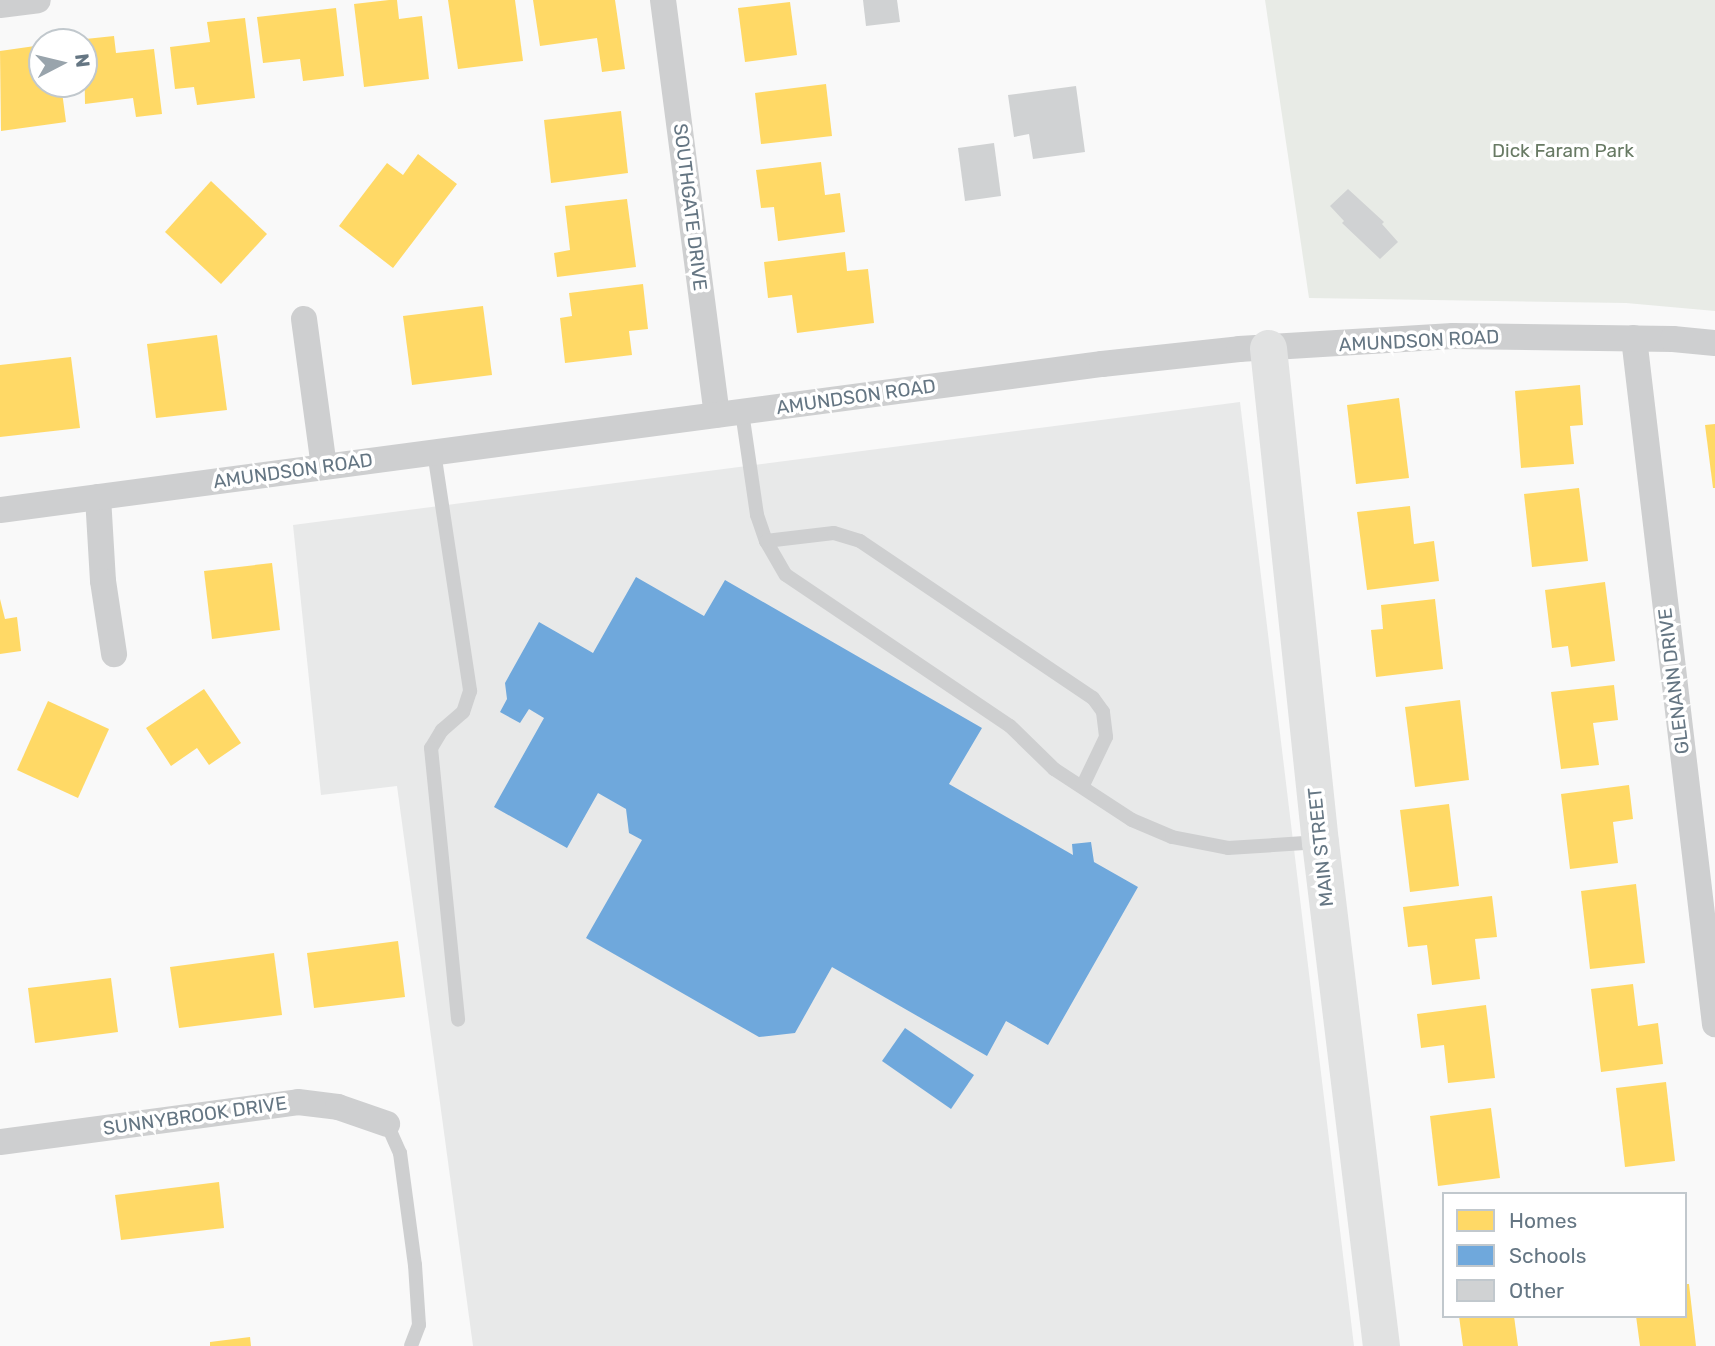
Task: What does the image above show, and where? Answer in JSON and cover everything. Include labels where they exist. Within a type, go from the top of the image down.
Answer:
[{"type":"street","points":[[0,5],[38,0]]},
{"type":"street","name":"SOUTHGATE DRIVE","points":[[663,0],[729,413]]},
{"type":"street","points":[[304,318],[324,467]]},
{"type":"street","name":"AMUNDSON ROAD","points":[[0,510],[1102,364],[1268,348],[1453,336],[1634,338],[1715,343]]},
{"type":"street","name":"GLENANN DRIVE","points":[[1634,338],[1715,1024]]},
{"type":"street","name":"MAIN STREET","points":[[1268,348],[1320,842],[1381,1346]]},
{"type":"street","points":[[98,497],[103,581],[114,654]]},
{"type":"street","name":"SUNNYBROOK DRIVE","points":[[0,1142],[298,1102],[338,1107],[387,1124]]},
{"type":"lane","points":[[729,413],[766,541],[786,575],[1010,726],[1054,769],[1132,820],[1172,837],[1228,848],[1320,842]]},
{"type":"lane","points":[[435,452],[470,691],[463,712],[442,730],[431,748],[458,1020]]},
{"type":"lane","points":[[766,541],[834,533],[860,541],[1093,698],[1103,712],[1106,737],[1082,787]]},
{"type":"lane","points":[[387,1124],[400,1153],[415,1265],[419,1325],[411,1346]]},
{"type":"shaded area","points":[[1240,402],[1354,1346],[473,1346],[397,786],[321,795],[293,525]]},
{"type":"green space","name":"Dick Faram Park","points":[[1265,0],[1715,0],[1715,311],[1626,303],[1309,298]]},
{"type":"building: Homes","points":[[397,0],[399,19],[422,16],[429,79],[364,87],[354,4]]},
{"type":"building: Homes","points":[[448,0],[515,0],[523,61],[458,69]]},
{"type":"building: Homes","points":[[533,0],[615,0],[625,69],[602,72],[597,38],[540,46]]},
{"type":"building: Homes","points":[[790,2],[797,55],[745,62],[738,8]]},
{"type":"building: Homes","points":[[336,8],[344,76],[303,81],[300,59],[263,63],[257,17]]},
{"type":"building: Homes","points":[[245,18],[255,98],[197,105],[194,87],[175,89],[170,47],[210,42],[207,22]]},
{"type":"building: Homes","points":[[114,36],[116,53],[154,49],[162,114],[136,117],[133,98],[85,104],[85,98],[98,98],[98,38]]},
{"type":"building: Homes","points":[[28,47],[28,98],[63,98],[66,122],[1,131],[0,51]]},
{"type":"building: Homes","points":[[826,84],[832,136],[761,144],[755,93]]},
{"type":"building: Homes","points":[[621,111],[628,173],[551,183],[544,120]]},
{"type":"building: Homes","points":[[418,154],[457,184],[393,268],[339,226],[387,163],[403,175]]},
{"type":"building: Homes","points":[[821,162],[825,195],[840,193],[845,232],[778,241],[774,207],[761,208],[756,170]]},
{"type":"building: Homes","points":[[211,181],[267,234],[221,284],[165,232]]},
{"type":"building: Homes","points":[[627,199],[636,267],[557,277],[554,253],[570,250],[565,206]]},
{"type":"building: Homes","points":[[845,252],[847,271],[868,269],[874,323],[797,333],[792,295],[768,298],[764,262]]},
{"type":"building: Homes","points":[[643,284],[648,329],[629,331],[632,355],[565,363],[560,318],[572,316],[569,293]]},
{"type":"building: Homes","points":[[483,306],[492,375],[412,385],[403,316]]},
{"type":"building: Homes","points":[[217,335],[227,410],[156,418],[147,344]]},
{"type":"building: Homes","points":[[71,357],[80,428],[0,437],[0,365]]},
{"type":"building: Homes","points":[[1580,385],[1583,425],[1570,426],[1574,464],[1521,468],[1515,391]]},
{"type":"building: Homes","points":[[1399,398],[1409,478],[1356,484],[1347,405]]},
{"type":"building: Homes","points":[[1715,424],[1715,488],[1713,488],[1705,425]]},
{"type":"building: Homes","points":[[1579,488],[1588,561],[1532,567],[1524,494]]},
{"type":"building: Homes","points":[[1410,506],[1414,544],[1434,541],[1439,581],[1367,590],[1357,512]]},
{"type":"building: Homes","points":[[272,563],[280,630],[212,639],[204,571]]},
{"type":"building: Homes","points":[[1605,582],[1615,661],[1571,667],[1568,646],[1552,648],[1545,590]]},
{"type":"building: Homes","points":[[0,599],[5,619],[17,617],[21,651],[0,654]]},
{"type":"building: Homes","points":[[1435,599],[1443,669],[1376,677],[1371,630],[1383,629],[1381,605]]},
{"type":"building: Homes","points":[[1614,685],[1618,720],[1593,723],[1599,765],[1561,769],[1551,692]]},
{"type":"building: Homes","points":[[204,689],[241,743],[209,765],[197,748],[171,766],[146,728]]},
{"type":"building: Homes","points":[[1460,700],[1469,780],[1415,787],[1405,707]]},
{"type":"building: Homes","points":[[48,701],[109,729],[78,798],[17,770]]},
{"type":"building: Homes","points":[[1629,785],[1633,819],[1613,822],[1618,863],[1570,869],[1561,794]]},
{"type":"building: Homes","points":[[1449,804],[1459,886],[1410,892],[1400,810]]},
{"type":"building: Homes","points":[[1636,884],[1645,963],[1590,969],[1581,891]]},
{"type":"building: Homes","points":[[1492,896],[1497,937],[1475,939],[1480,979],[1432,985],[1427,945],[1408,947],[1403,907]]},
{"type":"building: Homes","points":[[398,941],[405,997],[314,1008],[307,953]]},
{"type":"building: Homes","points":[[274,953],[282,1015],[179,1028],[170,967]]},
{"type":"building: Homes","points":[[111,978],[118,1032],[35,1043],[28,988]]},
{"type":"building: Homes","points":[[1633,984],[1638,1026],[1658,1023],[1663,1064],[1601,1072],[1591,989]]},
{"type":"building: Homes","points":[[1486,1005],[1495,1078],[1448,1083],[1444,1045],[1421,1048],[1417,1014]]},
{"type":"building: Homes","points":[[1666,1082],[1675,1161],[1625,1167],[1616,1088]]},
{"type":"building: Homes","points":[[1491,1108],[1500,1178],[1438,1186],[1430,1116]]},
{"type":"building: Homes","points":[[219,1182],[224,1228],[121,1240],[115,1195]]},
{"type":"building: Homes","points":[[1689,1284],[1696,1346],[1640,1346],[1636,1318],[1687,1318]]},
{"type":"building: Homes","points":[[1459,1318],[1514,1318],[1518,1346],[1463,1346]]},
{"type":"building: Homes","points":[[250,1337],[251,1346],[210,1346],[210,1342]]},
{"type":"building: Schools","points":[[636,577],[704,616],[725,580],[982,728],[949,784],[1073,855],[1072,844],[1091,842],[1094,862],[1138,887],[1048,1045],[1006,1021],[987,1056],[832,967],[795,1033],[759,1037],[586,938],[642,840],[629,833],[626,809],[598,793],[567,848],[494,807],[544,718],[529,709],[520,723],[500,712],[507,699],[505,683],[539,622],[593,653]]},
{"type":"building: Schools","points":[[905,1028],[974,1075],[951,1109],[882,1061]]},
{"type":"building: Other","points":[[863,0],[897,0],[900,22],[866,26]]},
{"type":"building: Other","points":[[1076,86],[1085,152],[1033,159],[1029,134],[1014,137],[1008,95]]},
{"type":"building: Other","points":[[994,143],[1001,196],[965,201],[958,148]]},
{"type":"building: Other","points":[[1348,189],[1384,222],[1382,224],[1398,242],[1380,259],[1342,223],[1344,221],[1330,206]]}]
